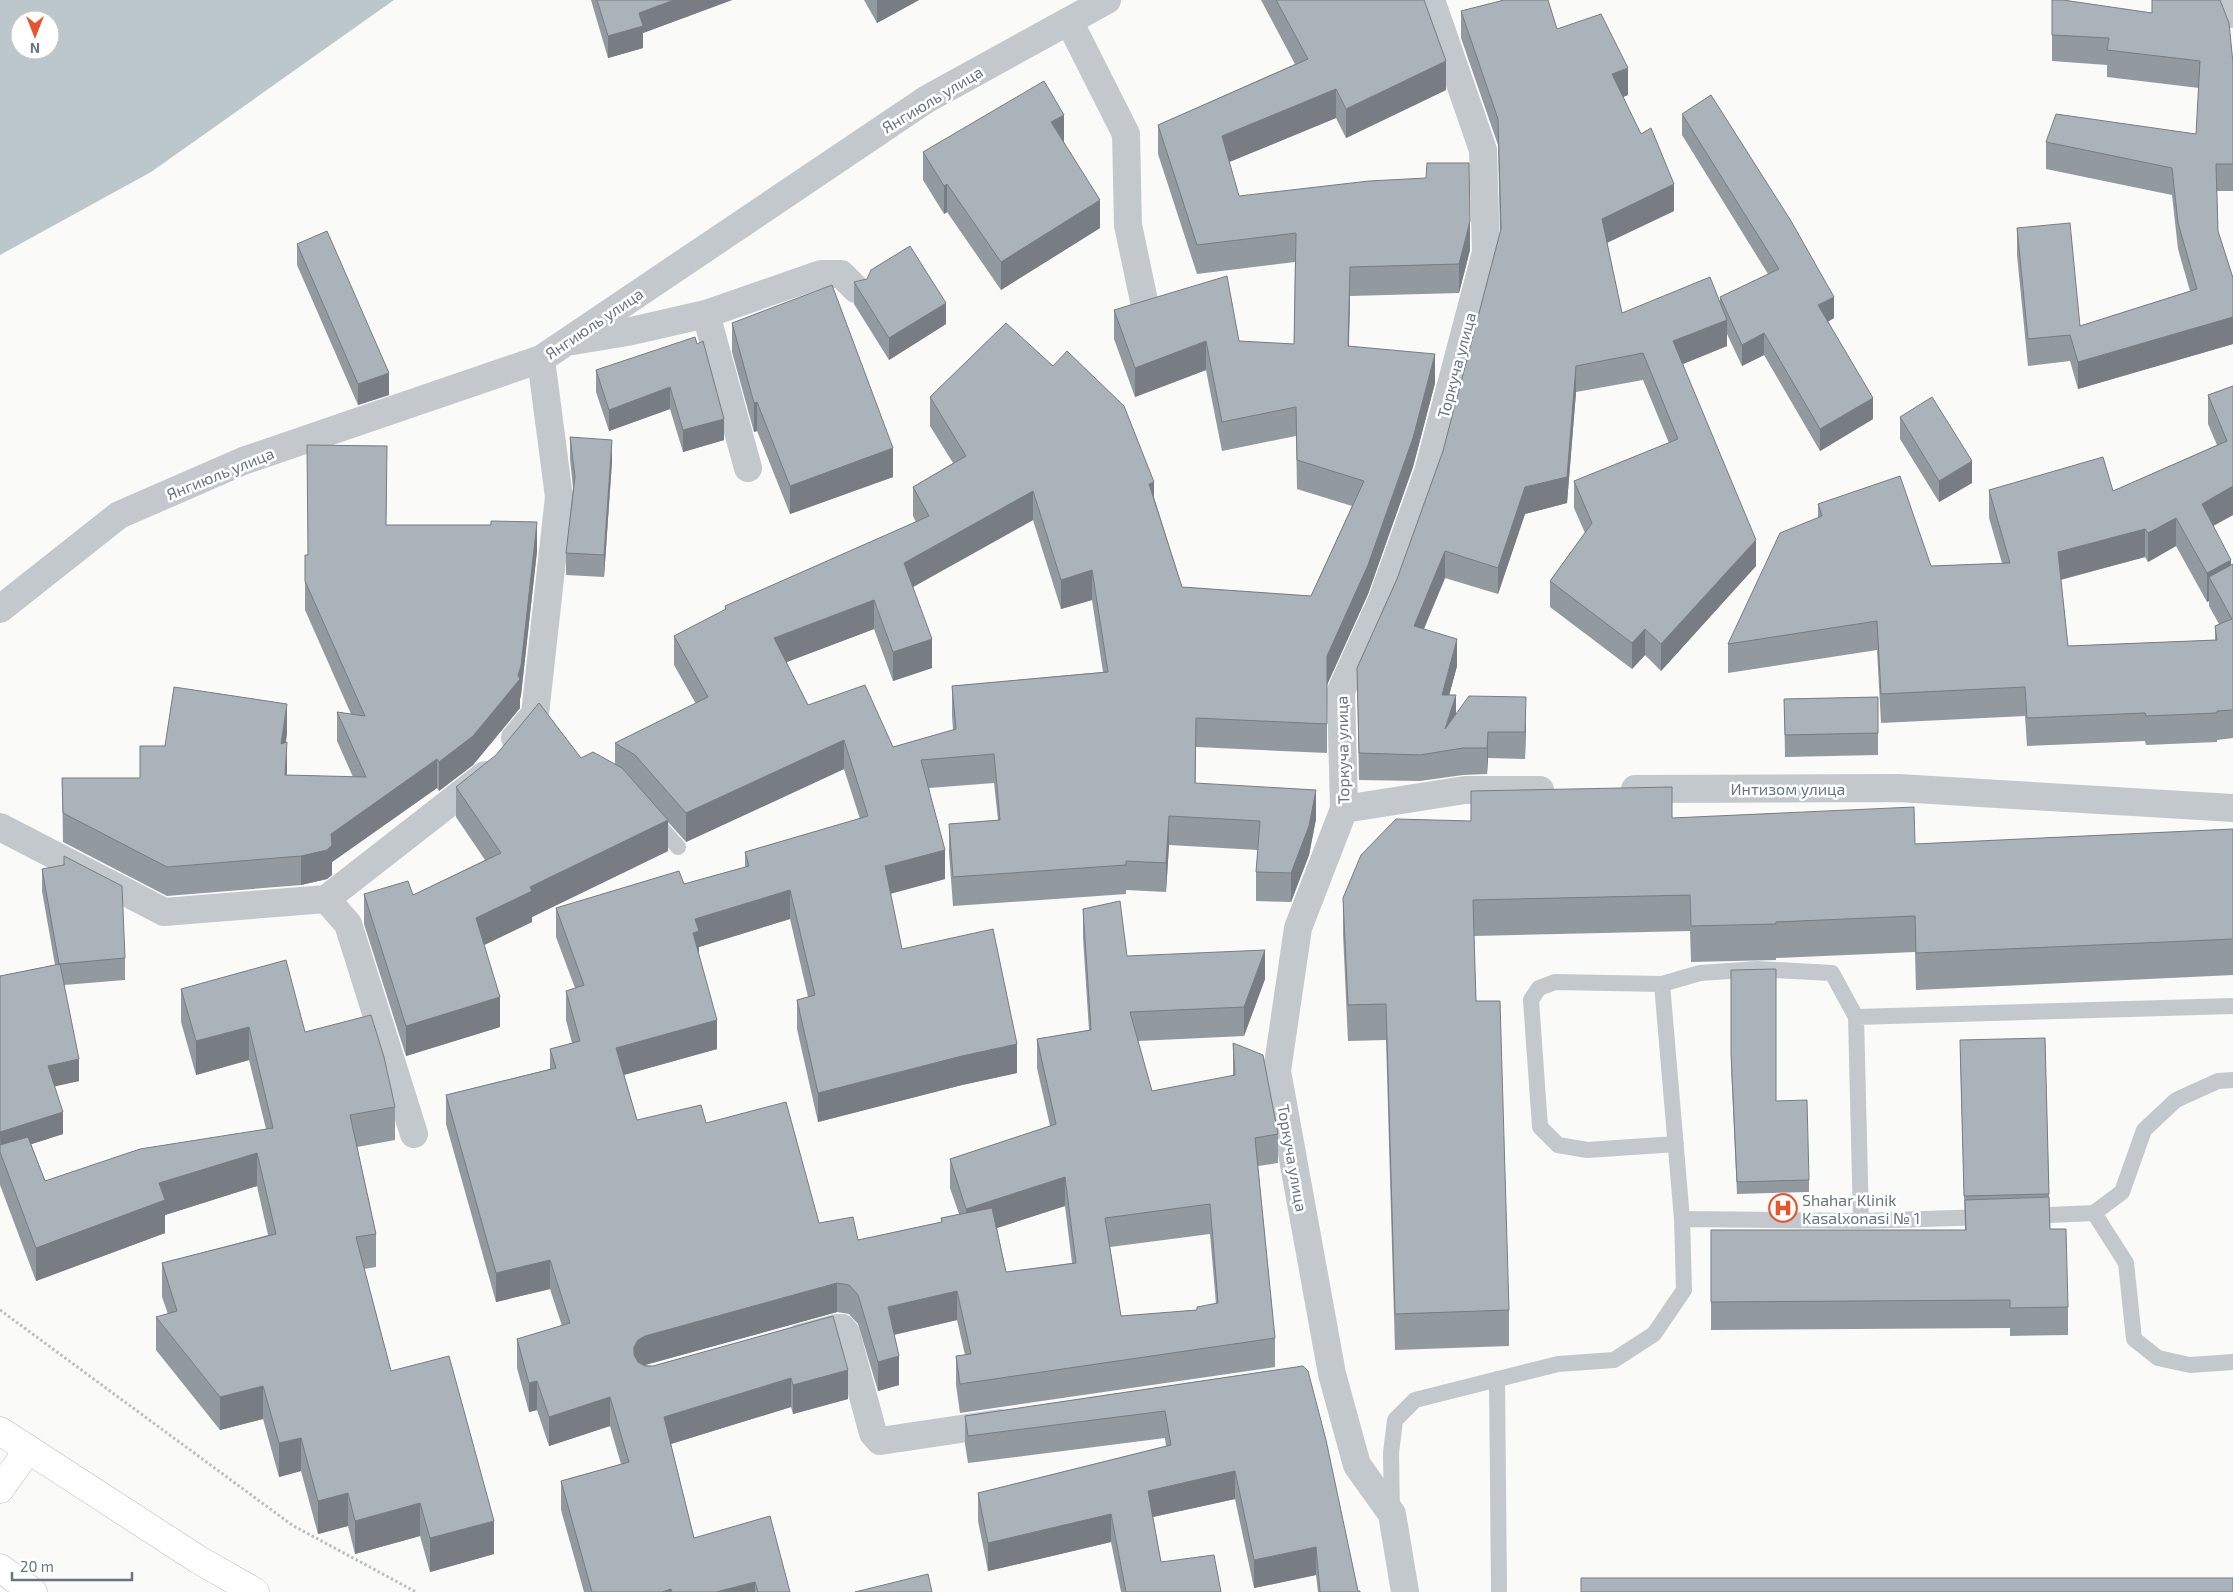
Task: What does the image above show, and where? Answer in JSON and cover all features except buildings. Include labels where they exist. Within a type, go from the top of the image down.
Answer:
[{"type":"main road","points":[[0,1432],[183,1549],[255,1592]]},
{"type":"main road","points":[[0,1489],[28,1450]]},
{"type":"main road","points":[[0,1568],[33,1592]]},
{"type":"street","name":"Янгиюль улица","points":[[0,609],[119,515],[243,461],[541,359],[927,98],[1107,0]]},
{"type":"street","name":"Торкуча улица","points":[[1405,1592],[1392,1514],[1357,1465],[1322,1376],[1277,1071],[1298,928],[1344,810],[1340,690],[1382,600],[1428,472],[1486,252],[1483,150],[1431,0]]},
{"type":"street","points":[[2225,0],[2233,14]]},
{"type":"street","points":[[1069,21],[1126,134],[1128,225],[1144,300]]},
{"type":"street","points":[[564,343],[627,332],[706,314],[821,274],[841,274],[856,289]]},
{"type":"street","points":[[706,314],[748,468]]},
{"type":"street","points":[[0,827],[164,912],[326,898],[484,776],[542,721],[559,497],[541,359]]},
{"type":"street","name":"Интизом улица","points":[[1613,789],[1898,788],[2233,808]]},
{"type":"street","points":[[1344,810],[1465,790],[1564,790]]},
{"type":"street","points":[[326,898],[348,924],[414,1134]]},
{"type":"street","points":[[780,1344],[842,1328],[846,1333],[873,1433],[880,1441],[1028,1419]]},
{"type":"lane","points":[[641,805],[678,847]]},
{"type":"lane","points":[[1676,1144],[1587,1150],[1558,1145],[1540,1127],[1531,1000],[1539,988],[1556,982],[1662,984],[1700,973],[1757,969],[1832,973],[1856,1017],[1860,1221]]},
{"type":"lane","points":[[1392,1514],[1391,1453],[1395,1420],[1415,1400],[1558,1364],[1614,1360],[1654,1334],[1684,1290],[1682,1219],[1662,984]]},
{"type":"lane","points":[[1856,1017],[2233,1006]]},
{"type":"lane","points":[[1682,1219],[1860,1221],[2094,1214],[2122,1192],[2144,1130],[2150,1124],[2176,1100],[2218,1081],[2233,1080]]},
{"type":"lane","points":[[2094,1214],[2126,1263],[2134,1339],[2158,1358],[2166,1360],[2190,1365],[2233,1362]]},
{"type":"lane","points":[[1497,1379],[1499,1592]]},
{"type":"path","points":[[0,1310],[292,1525],[416,1592]]},
{"type":"shaded area","points":[[0,0],[394,0],[151,172],[0,255]]},
{"type":"place","name":"Shahar Klinik Kasalxonasi № 1","points":[[1783,1208]]}]
